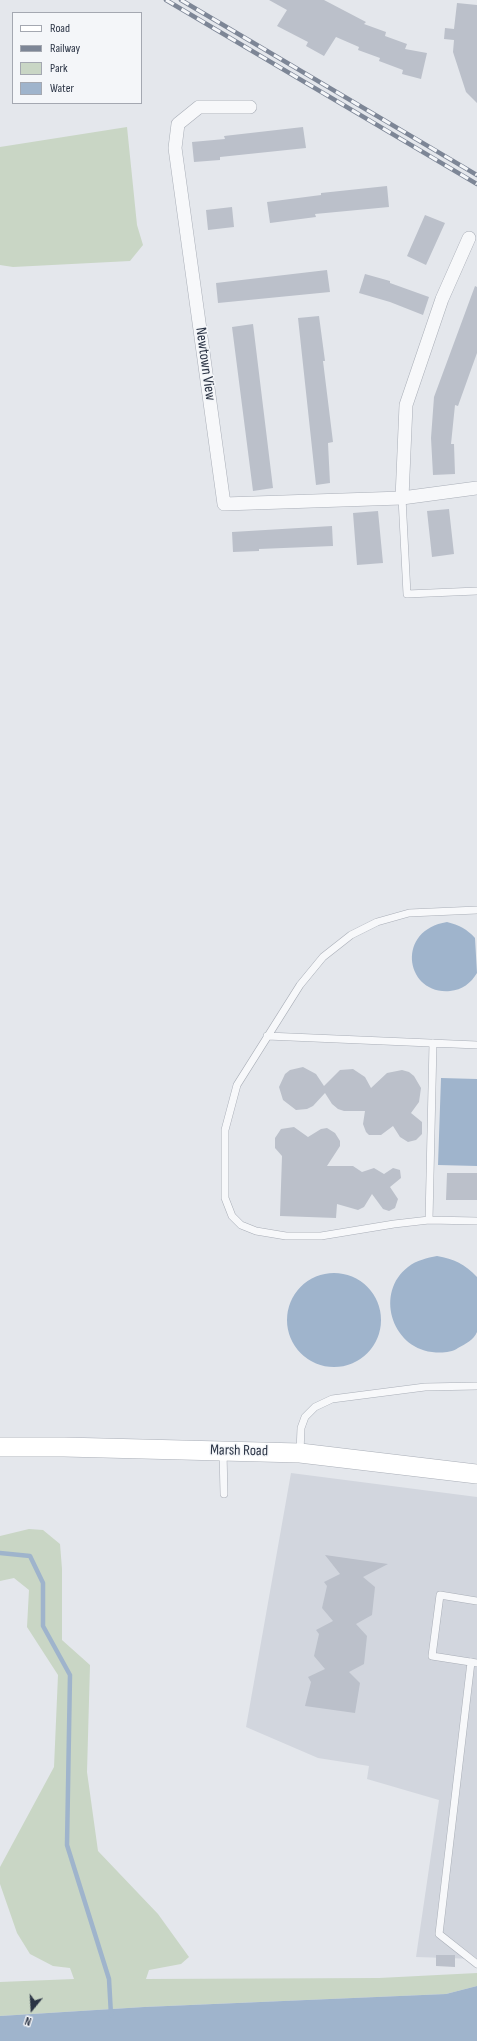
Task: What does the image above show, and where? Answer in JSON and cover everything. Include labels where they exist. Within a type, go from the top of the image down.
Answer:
[{"type":"main road","name":"Marsh Road","points":[[0,1447],[300,1453],[477,1474]]},
{"type":"street","name":"Newtown View","points":[[250,107],[199,107],[178,124],[175,148],[224,504],[402,498],[477,488]]},
{"type":"street","points":[[402,498],[406,405],[442,299],[469,238]]},
{"type":"lane","points":[[402,498],[407,594],[477,591]]},
{"type":"lane","points":[[477,910],[409,913],[377,922],[351,935],[323,957],[300,985],[237,1085],[226,1130],[225,1198],[232,1216],[240,1225],[256,1232],[286,1236],[321,1236],[429,1220],[477,1222]]},
{"type":"lane","points":[[267,1036],[477,1045]]},
{"type":"lane","points":[[429,1220],[433,1043]]},
{"type":"lane","points":[[300,1453],[301,1428],[305,1417],[315,1408],[332,1399],[425,1387],[477,1386]]},
{"type":"lane","points":[[223,1451],[224,1494]]},
{"type":"lane","points":[[477,1601],[440,1595],[432,1656],[474,1662],[439,1934],[477,1964]]},
{"type":"shaded area","points":[[291,1473],[477,1497],[477,1959],[416,1957],[439,1800],[367,1779],[369,1766],[318,1758],[246,1727]]},
{"type":"green space","points":[[127,127],[137,225],[143,245],[130,261],[13,267],[0,265],[0,147]]},
{"type":"green space","points":[[29,1529],[43,1530],[60,1544],[62,1569],[62,1640],[90,1665],[87,1772],[98,1851],[158,1914],[189,1957],[181,1964],[149,1970],[146,1979],[379,1978],[477,1973],[477,1986],[446,1994],[144,2007],[0,2016],[0,1982],[74,1979],[70,1968],[53,1966],[30,1954],[17,1933],[0,1884],[0,1867],[54,1767],[58,1675],[27,1627],[29,1590],[14,1578],[0,1581],[0,1536]]},
{"type":"water","points":[[447,922],[455,924],[469,932],[475,938],[477,973],[466,985],[450,991],[435,990],[423,983],[416,973],[412,961],[413,948],[419,937],[430,927]]},
{"type":"water","points":[[441,1078],[477,1079],[477,1166],[438,1165]]},
{"type":"water","points":[[437,1256],[459,1263],[477,1277],[476,1335],[472,1340],[449,1352],[432,1352],[418,1348],[406,1340],[398,1330],[392,1317],[390,1304],[392,1290],[398,1278],[408,1267],[418,1261]]},
{"type":"water","points":[[334,1273],[352,1277],[367,1287],[377,1302],[381,1320],[377,1338],[367,1353],[352,1363],[334,1367],[316,1363],[301,1353],[291,1338],[287,1320],[291,1302],[301,1287],[316,1277]]},
{"type":"water","points":[[477,1986],[477,2041],[0,2041],[0,2016],[144,2007],[446,1994]]},
{"type":"building","points":[[269,0],[324,0],[366,22],[364,24],[386,32],[385,36],[407,44],[405,49],[427,53],[421,79],[402,74],[403,70],[379,61],[380,58],[358,50],[359,47],[336,37],[324,56],[306,46],[308,42],[277,26],[287,10]]},
{"type":"building","points":[[457,3],[477,5],[477,103],[466,92],[453,52],[454,40],[444,39],[445,28],[454,29]]},
{"type":"building","points":[[303,127],[306,148],[220,157],[220,160],[194,162],[192,142],[225,139],[224,136]]},
{"type":"building","points":[[387,186],[389,207],[315,214],[316,217],[270,223],[267,202],[321,195],[321,193]]},
{"type":"building","points":[[232,207],[234,227],[208,230],[206,210]]},
{"type":"building","points":[[425,215],[445,223],[426,265],[407,256]]},
{"type":"building","points":[[327,270],[330,292],[218,303],[216,283]]},
{"type":"building","points":[[365,274],[390,281],[390,283],[429,297],[423,315],[390,302],[359,293]]},
{"type":"building","points":[[475,286],[477,287],[477,353],[458,406],[455,405],[451,444],[454,444],[455,474],[433,475],[431,438],[434,397]]},
{"type":"building","points":[[319,316],[333,442],[328,443],[330,483],[316,485],[298,318]]},
{"type":"building","points":[[253,324],[273,488],[253,491],[232,327]]},
{"type":"building","points":[[449,509],[454,554],[432,557],[427,511]]},
{"type":"building","points":[[378,511],[383,563],[357,565],[353,513]]},
{"type":"building","points":[[332,526],[333,546],[259,549],[259,551],[233,552],[232,532]]},
{"type":"building","points":[[303,1067],[316,1074],[324,1086],[340,1070],[353,1069],[365,1077],[371,1088],[387,1073],[402,1070],[409,1072],[414,1076],[421,1088],[419,1102],[411,1113],[422,1122],[422,1134],[416,1140],[408,1142],[400,1137],[393,1126],[381,1135],[369,1135],[363,1124],[365,1111],[344,1111],[338,1109],[332,1104],[325,1093],[313,1106],[307,1109],[296,1110],[283,1100],[279,1087],[285,1074],[290,1070]]},
{"type":"building","points":[[294,1127],[308,1137],[321,1129],[327,1128],[335,1133],[340,1141],[340,1146],[327,1166],[353,1166],[362,1172],[374,1168],[384,1174],[393,1168],[400,1170],[401,1178],[390,1187],[398,1199],[395,1208],[389,1211],[383,1209],[372,1194],[364,1207],[358,1210],[337,1204],[336,1218],[280,1216],[282,1156],[275,1148],[275,1138],[281,1129]]},
{"type":"building","points":[[447,1173],[477,1173],[477,1200],[446,1200]]},
{"type":"building","points":[[325,1555],[388,1564],[363,1577],[375,1587],[372,1615],[356,1624],[367,1636],[364,1664],[349,1672],[360,1683],[355,1713],[305,1706],[311,1682],[308,1677],[325,1669],[314,1656],[319,1634],[316,1630],[333,1621],[322,1608],[327,1586],[324,1582],[340,1574]]},
{"type":"building","points":[[436,1955],[455,1955],[455,1967],[436,1966]]},
{"type":"waterway","points":[[0,1553],[30,1556],[43,1583],[43,1626],[70,1675],[67,1845],[109,1979],[111,2015]]},
{"type":"railway","points":[[166,0],[477,184]]},
{"type":"railway","points":[[181,0],[477,175]]}]
